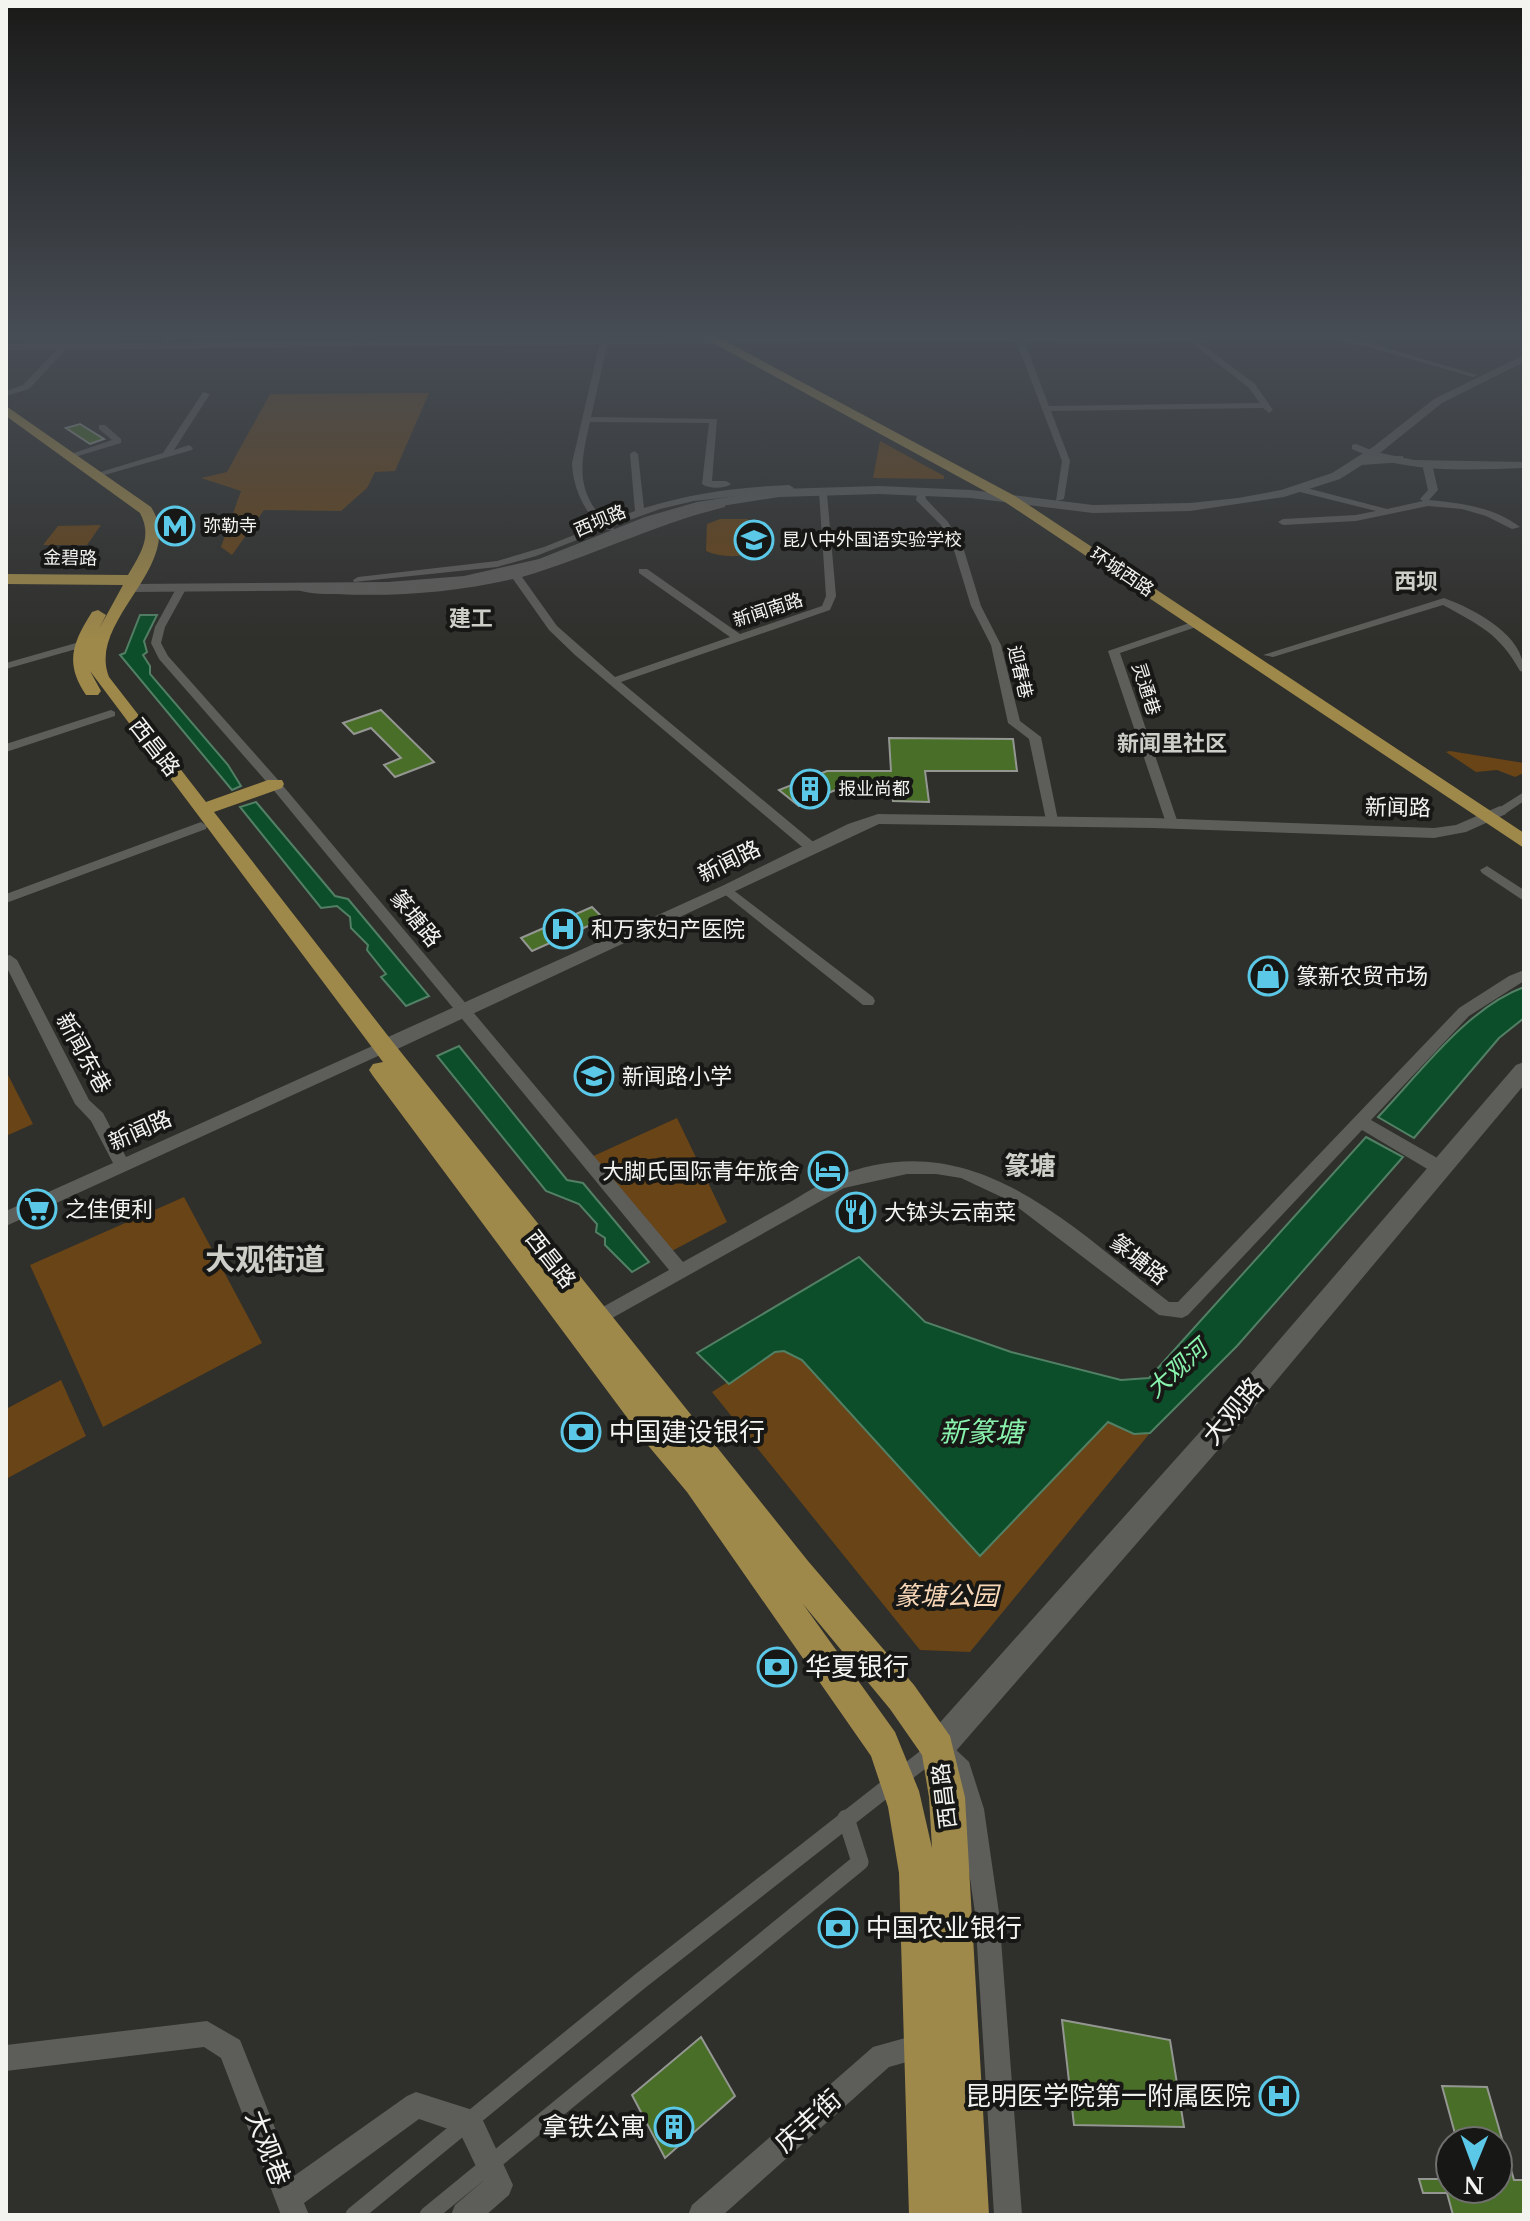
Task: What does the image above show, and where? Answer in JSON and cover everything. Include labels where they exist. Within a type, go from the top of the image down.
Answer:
[{"type":"main road","name":"西昌路","points":[[26,437],[134,514],[139,524],[137,545],[101,640],[96,665],[101,678],[656,1434],[698,1482],[883,1744],[899,1776],[911,1823],[917,1873],[930,2215]]},
{"type":"main road","name":"西昌路","points":[[43,437],[146,510],[152,519],[155,531],[152,546],[83,644],[79,657],[86,683],[202,817]]},
{"type":"main road","name":"环城西路","points":[[896,437],[991,489],[1038,503],[1269,655],[1494,814],[1524,842]]},
{"type":"main road","name":"环城西路","points":[[906,437],[1014,496],[1198,623],[1494,814],[1524,827]]},
{"type":"main road","points":[[1038,503],[1093,509],[1190,507],[1267,497],[1336,476],[1394,437]]},
{"type":"main road","points":[[1395,437],[1402,448],[1424,462]]},
{"type":"main road","name":"西坝路","points":[[124,583],[181,589],[402,585],[464,580],[543,562],[650,520],[702,505],[779,493],[921,491],[1143,503],[1244,495],[1304,479],[1368,438]]},
{"type":"main road","points":[[1357,463],[1377,458],[1399,459]]},
{"type":"main road","name":"西坝路","points":[[124,583],[429,578],[484,571],[552,553],[608,528],[694,502],[789,488],[880,485],[991,489]]},
{"type":"main road","name":"金碧路","points":[[6,579],[124,583]]},
{"type":"main road","name":"金碧路","points":[[6,587],[124,583]]},
{"type":"main road","points":[[202,817],[275,784]]},
{"type":"main road","name":"西昌路","points":[[376,1051],[598,1318],[797,1572],[902,1697],[938,1748],[947,1797],[968,2215]]},
{"type":"main road","name":"大观路","points":[[938,1748],[1216,1433],[1524,1070]]},
{"type":"street","points":[[71,457],[118,441],[113,437]]},
{"type":"street","points":[[166,455],[178,437]]},
{"type":"street","points":[[583,437],[576,475],[584,495],[608,528],[640,512],[691,498],[740,489],[789,488]]},
{"type":"street","points":[[712,437],[707,484],[752,480]]},
{"type":"street","points":[[1057,437],[1066,461],[1059,499]]},
{"type":"street","points":[[1356,447],[1399,459],[1454,466],[1524,463]]},
{"type":"street","points":[[97,476],[189,448]]},
{"type":"street","points":[[1374,452],[1424,462],[1524,463]]},
{"type":"street","points":[[634,454],[640,512]]},
{"type":"street","points":[[1424,462],[1433,490],[1425,499]]},
{"type":"street","points":[[1299,489],[1389,512]]},
{"type":"street","points":[[281,586],[323,591],[416,590],[516,575],[586,552],[656,523],[706,508],[766,498],[879,490]]},
{"type":"street","name":"迎春巷","points":[[921,491],[921,500],[945,524],[958,547],[976,606],[996,645],[1014,723],[1035,737],[1052,820]]},
{"type":"street","name":"新闻南路","points":[[611,682],[820,612],[829,603],[822,494]]},
{"type":"street","points":[[1283,522],[1329,520],[1428,503],[1463,506],[1515,527]]},
{"type":"street","points":[[643,571],[740,639]]},
{"type":"street","points":[[516,575],[553,628],[611,682],[669,726],[812,848]]},
{"type":"street","name":"篆塘路","points":[[181,589],[160,627],[156,643],[163,657],[275,784],[679,1269]]},
{"type":"street","points":[[1269,655],[1444,601],[1500,634],[1519,653],[1524,669]]},
{"type":"street","name":"灵通巷","points":[[1172,823],[1114,651],[1198,623]]},
{"type":"street","points":[[6,666],[83,644]]},
{"type":"street","points":[[6,748],[111,714]]},
{"type":"street","name":"新闻路","points":[[6,1219],[728,890],[854,827],[878,819],[1172,823],[1434,833],[1460,829],[1524,796]]},
{"type":"street","points":[[6,899],[202,817]]},
{"type":"street","points":[[1487,870],[1524,897]]},
{"type":"street","points":[[1505,883],[1524,876]]},
{"type":"street","points":[[728,890],[868,1001]]},
{"type":"street","name":"新闻东巷","points":[[10,960],[83,1104],[97,1117],[122,1165]]},
{"type":"street","name":"篆塘路","points":[[598,1318],[679,1269],[839,1183],[868,1173],[926,1166],[959,1171],[1009,1190],[1165,1310],[1182,1310],[1464,1012],[1524,975]]},
{"type":"street","points":[[1361,1122],[1440,1168]]},
{"type":"street","points":[[354,2215],[651,1972],[938,1748],[961,1770],[972,1809],[987,1913],[1008,2215]]},
{"type":"street","points":[[428,2215],[860,1862],[846,1818]]},
{"type":"street","name":"大观巷","points":[[6,2058],[207,2034],[231,2049],[291,2207],[416,2105],[469,2122]]},
{"type":"street","name":"庆丰街","points":[[702,2215],[882,2056],[924,2045]]},
{"type":"street","points":[[465,2215],[499,2185],[469,2122]]},
{"type":"green space","points":[[246,437],[410,437],[395,471],[375,472],[367,488],[341,511],[264,510],[232,555],[221,547],[241,491],[201,478],[227,472]]},
{"type":"green space","points":[[880,441],[944,476],[944,479],[873,478]]},
{"type":"green space","points":[[720,519],[747,519],[758,523],[758,550],[732,556],[706,551],[707,524]]},
{"type":"green space","points":[[101,525],[87,545],[43,545],[58,526]]},
{"type":"green space","points":[[1446,752],[1524,763],[1524,773],[1515,777],[1497,770],[1476,772]]},
{"type":"green space","points":[[6,1071],[33,1124],[6,1136]]},
{"type":"green space","points":[[677,1118],[727,1222],[668,1253],[589,1158]]},
{"type":"green space","points":[[184,1197],[262,1343],[103,1427],[30,1265]]},
{"type":"green space","name":"篆塘公园","points":[[784,1351],[802,1359],[980,1555],[1109,1421],[1134,1434],[1150,1433],[970,1652],[920,1650],[712,1392],[775,1352]]},
{"type":"green space","points":[[61,1380],[86,1436],[6,1479],[6,1409]]},
{"type":"water","points":[[140,615],[157,615],[144,641],[147,652],[143,655],[150,666],[150,674],[228,765],[241,786],[232,790],[120,655],[125,653]]},
{"type":"water","points":[[256,802],[335,896],[348,899],[429,996],[406,1006],[381,977],[386,974],[367,950],[368,945],[351,928],[350,917],[337,906],[321,908],[240,807]]},
{"type":"water","points":[[1524,987],[1524,1018],[1499,1038],[1414,1138],[1378,1117],[1464,1026],[1503,997]]},
{"type":"water","points":[[459,1046],[567,1180],[583,1183],[649,1262],[632,1272],[605,1245],[605,1238],[596,1232],[597,1224],[579,1204],[546,1191],[437,1056]]},
{"type":"water","name":"新篆塘","points":[[1366,1137],[1403,1157],[1237,1346],[1150,1433],[1134,1434],[1108,1422],[980,1556],[802,1360],[784,1351],[775,1352],[729,1384],[697,1353],[859,1257],[925,1322],[1011,1352],[1121,1380],[1149,1378]]},
{"type":"building","points":[[79,437],[104,439],[90,444]]},
{"type":"building","points":[[381,710],[434,762],[395,777],[384,765],[401,758],[371,728],[354,734],[343,723]]},
{"type":"building","points":[[889,738],[1013,739],[1017,771],[925,771],[929,802],[893,801],[892,788],[842,787],[799,806],[779,790],[827,771],[891,771]]},
{"type":"building","name":"和万家妇产医院","points":[[592,907],[604,919],[532,951],[521,938]]},
{"type":"building","points":[[1062,2020],[1170,2040],[1184,2127],[1074,2125]]},
{"type":"building","name":"拿铁公寓","points":[[701,2037],[735,2096],[665,2158],[632,2095]]},
{"type":"building","points":[[1442,2086],[1487,2087],[1498,2125],[1453,2125]]},
{"type":"building","points":[[1419,2179],[1434,2179],[1434,2193],[1423,2193]]},
{"type":"building","points":[[1514,2180],[1524,2180],[1524,2215],[1453,2215],[1450,2205],[1514,2205]]},
{"type":"place","name":"弥勒寺","points":[[175,526]]},
{"type":"place","name":"昆八中外国语实验学校","points":[[754,540]]},
{"type":"place","name":"报业尚都","points":[[810,789]]},
{"type":"place","name":"和万家妇产医院","points":[[563,929]]},
{"type":"place","name":"篆新农贸市场","points":[[1268,976]]},
{"type":"place","name":"新闻路小学","points":[[594,1076]]},
{"type":"place","name":"大脚氏国际青年旅舍","points":[[828,1171]]},
{"type":"place","name":"之佳便利","points":[[37,1209]]},
{"type":"place","name":"大钵头云南菜","points":[[856,1212]]},
{"type":"place","name":"中国建设银行","points":[[581,1432]]},
{"type":"place","name":"华夏银行","points":[[777,1667]]},
{"type":"place","name":"中国农业银行","points":[[838,1928]]},
{"type":"place","name":"昆明医学院第一附属医院","points":[[1279,2096]]},
{"type":"place","name":"拿铁公寓","points":[[674,2127]]},
{"type":"district","name":"西坝","points":[[1416,581]]},
{"type":"district","name":"建工","points":[[471,618]]},
{"type":"district","name":"新闻里社区","points":[[1172,743]]},
{"type":"district","name":"篆塘","points":[[1030,1166]]},
{"type":"district","name":"大观街道","points":[[265,1260]]},
{"type":"water label","name":"大观河","points":[[1177,1369]]}]
